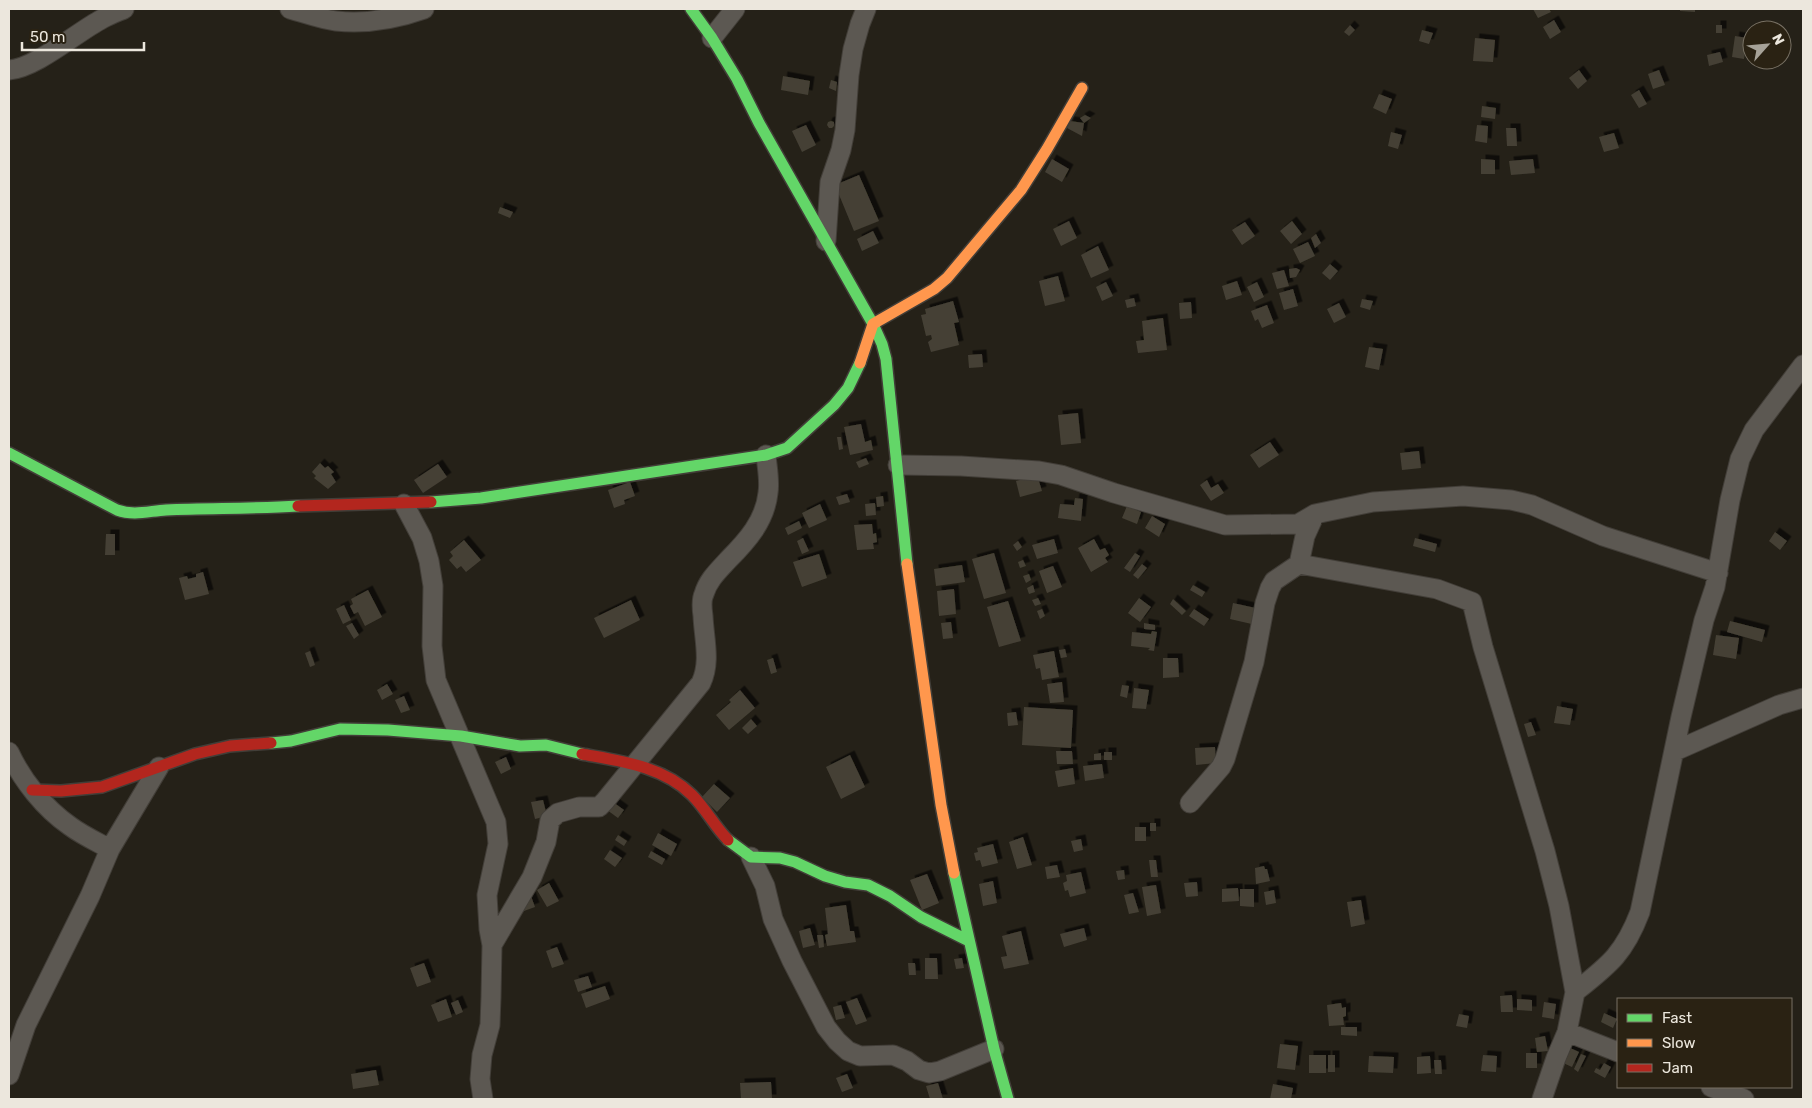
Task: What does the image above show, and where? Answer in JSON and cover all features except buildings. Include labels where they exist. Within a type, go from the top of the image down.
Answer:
[{"type":"street","points":[[9,70],[48,54],[102,19],[124,9]]},
{"type":"street","points":[[290,9],[335,20],[366,21],[397,18],[424,9]]},
{"type":"street","points":[[690,9],[712,38],[737,79],[759,123],[873,324],[882,344],[886,359],[898,465],[904,540],[941,805],[969,941],[994,1049],[1008,1099]]},
{"type":"street","points":[[712,38],[735,9]]},
{"type":"street","points":[[826,241],[830,182],[846,130],[849,75],[853,49],[866,9]]},
{"type":"street","points":[[9,453],[126,514],[165,510],[338,504],[404,504],[481,498],[766,455],[787,448],[834,404],[848,388],[859,367],[873,324],[934,289],[947,278],[1021,190],[1082,88]]},
{"type":"street","points":[[1575,992],[1604,969],[1620,953],[1632,934],[1640,912],[1704,620],[1715,587],[1730,500],[1740,459],[1754,430],[1803,365]]},
{"type":"street","points":[[492,945],[532,877],[546,842],[550,820],[558,813],[570,809],[599,807],[605,802],[701,683],[706,673],[707,660],[702,610],[703,596],[708,582],[742,546],[765,510],[768,491],[766,455]]},
{"type":"street","points":[[898,465],[961,466],[1039,471],[1225,525],[1291,525],[1304,521],[1315,514],[1372,502],[1470,496],[1511,500],[1532,505],[1604,536],[1718,573]]},
{"type":"street","points":[[404,504],[422,538],[429,561],[433,586],[433,665],[436,680],[496,822],[498,844],[488,895],[489,928],[492,945],[490,1024],[482,1055],[480,1079],[483,1099]]},
{"type":"street","points":[[1190,802],[1221,767],[1225,759],[1254,662],[1265,604],[1270,588],[1274,581],[1299,564],[1305,536],[1315,514]]},
{"type":"street","points":[[1299,564],[1431,588],[1472,602],[1483,647],[1545,851],[1559,906],[1575,992],[1567,1032],[1542,1099]]},
{"type":"street","points":[[1675,751],[1779,705],[1803,698]]},
{"type":"street","points":[[32,790],[61,791],[102,787],[195,754],[230,746],[291,741],[340,729],[388,730],[460,736],[520,746],[546,745],[575,753],[635,764],[670,778],[691,794],[707,812],[719,831],[734,846],[751,857],[780,858],[825,876],[845,882],[868,885],[969,941]]},
{"type":"street","points":[[9,752],[14,764],[32,790],[58,816],[70,827],[110,849]]},
{"type":"street","points":[[9,1075],[26,1025],[90,896],[110,849],[159,767]]},
{"type":"street","points":[[751,857],[765,886],[773,919],[792,962],[826,1027],[848,1051],[860,1056],[893,1055],[907,1061],[919,1070],[929,1073],[940,1071],[994,1049]]},
{"type":"street","points":[[1567,1032],[1617,1052]]},
{"type":"street","points":[[1714,1088],[1744,1099]]},
{"type":"traffic: fast","points":[[691,9],[712,38],[737,79],[759,123],[873,324],[882,344],[886,359],[907,564]]},
{"type":"traffic: fast","points":[[431,502],[481,498],[766,455],[787,448],[834,405],[848,388],[860,363]]},
{"type":"traffic: fast","points":[[9,453],[123,512],[298,506]]},
{"type":"traffic: fast","points":[[271,743],[291,741],[340,729],[388,730],[461,736],[520,746],[546,745],[582,754]]},
{"type":"traffic: fast","points":[[728,840],[751,857],[780,858],[795,862],[825,876],[845,882],[868,885],[890,896],[921,917],[969,941]]},
{"type":"traffic: fast","points":[[954,873],[994,1049],[1008,1099]]},
{"type":"traffic: slow","points":[[860,363],[873,324],[934,289],[947,278],[1021,190],[1082,88]]},
{"type":"traffic: slow","points":[[907,564],[941,805],[954,873]]},
{"type":"traffic: jam","points":[[298,506],[431,502]]},
{"type":"traffic: jam","points":[[32,790],[61,791],[102,787],[195,754],[230,746],[271,743]]},
{"type":"traffic: jam","points":[[582,754],[626,762],[668,777],[692,795],[728,840]]}]
